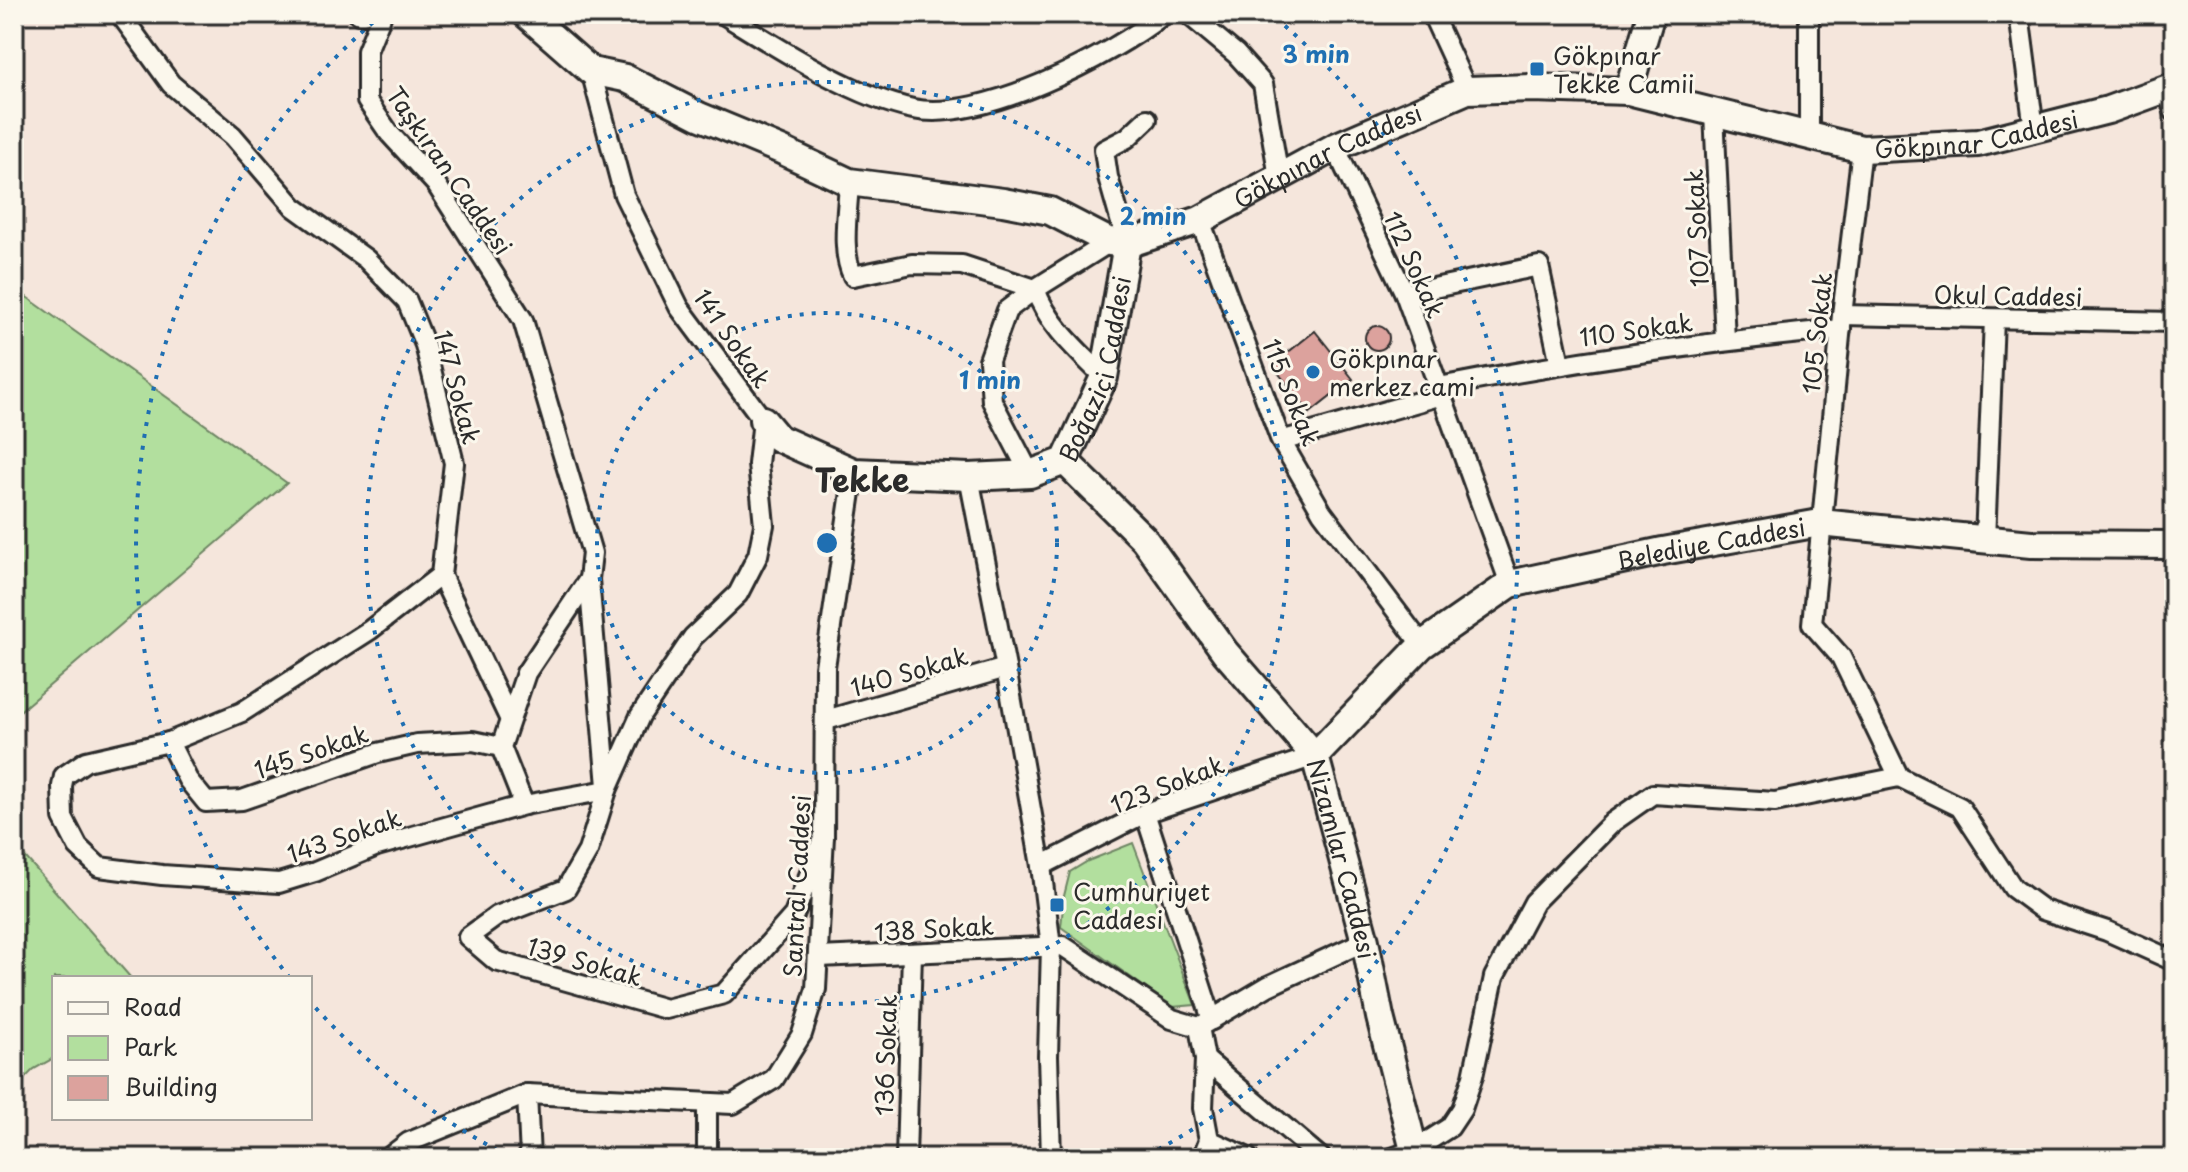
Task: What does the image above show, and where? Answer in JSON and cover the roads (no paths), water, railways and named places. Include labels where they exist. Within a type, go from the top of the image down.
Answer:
[{"type":"street","name":"147 Sokak","points":[[120,14],[171,84],[233,136],[294,207],[366,259],[407,301],[425,345],[454,463],[441,575]]},
{"type":"street","name":"Taşkıran Caddesi","points":[[382,14],[367,51],[367,101],[389,133],[436,184],[523,320],[592,553],[589,579],[607,790]]},
{"type":"street","points":[[526,14],[591,71],[625,78],[699,116],[849,182],[1050,211],[1118,243]]},
{"type":"street","points":[[723,14],[800,61],[874,96],[914,109],[957,109],[1001,100],[1079,65],[1164,14]]},
{"type":"street","points":[[1188,14],[1236,54],[1263,84],[1279,177]]},
{"type":"street","points":[[1432,14],[1467,90]]},
{"type":"street","points":[[1628,91],[1651,14]]},
{"type":"street","points":[[1809,14],[1809,137]]},
{"type":"street","points":[[2019,14],[2034,129]]},
{"type":"street","name":"141 Sokak","points":[[591,71],[624,195],[679,307],[763,420],[758,464],[764,525],[758,555],[738,594],[693,637],[640,716],[607,790]]},
{"type":"street","name":"Gökpınar Caddesi","points":[[1118,243],[1200,220],[1335,147],[1467,90],[1532,88],[1628,91],[1862,149],[1978,143],[2172,96]]},
{"type":"street","name":"107 Sokak","points":[[1714,113],[1725,340]]},
{"type":"street","points":[[1118,243],[1104,150],[1127,138],[1147,119]]},
{"type":"street","name":"112 Sokak","points":[[1335,147],[1405,294],[1510,584]]},
{"type":"street","name":"105 Sokak","points":[[1862,149],[1841,322],[1812,624],[1841,657],[1899,777]]},
{"type":"street","points":[[849,182],[847,235],[849,267],[853,276],[912,264],[962,265],[1035,289]]},
{"type":"street","name":"115 Sokak","points":[[1200,220],[1281,441],[1322,512],[1422,645]]},
{"type":"street","points":[[1030,474],[992,401],[989,360],[1007,310],[1035,289],[1118,243]]},
{"type":"street","name":"Boğaziçi Caddesi","points":[[763,420],[778,438],[854,472],[969,477],[1030,474],[1065,461],[1104,377],[1118,243]]},
{"type":"street","points":[[1405,294],[1539,266],[1560,364]]},
{"type":"street","points":[[1035,289],[1042,308],[1070,343],[1104,377]]},
{"type":"street","points":[[1985,540],[1994,319]]},
{"type":"street","name":"Okul Caddesi","points":[[1841,322],[1994,319],[2174,322]]},
{"type":"street","name":"110 Sokak","points":[[1281,441],[1441,391],[1560,364],[1841,322]]},
{"type":"street","name":"Nizamlar Caddesi","points":[[1065,461],[1144,539],[1225,652],[1315,756],[1365,941],[1408,1155]]},
{"type":"street","name":"Santral Caddesi","points":[[388,1158],[409,1142],[527,1094],[733,1104],[774,1079],[802,1034],[816,989],[824,836],[825,667],[854,472]]},
{"type":"street","points":[[969,477],[1041,866],[1051,947],[1048,1056],[1051,1158]]},
{"type":"street","name":"Belediye Caddesi","points":[[1315,756],[1422,645],[1510,584],[1663,551],[1820,523],[2031,544],[2174,545]]},
{"type":"street","points":[[169,742],[242,712],[370,630],[441,575],[509,718]]},
{"type":"street","points":[[524,805],[501,747],[509,718],[526,673],[589,579]]},
{"type":"street","name":"140 Sokak","points":[[826,720],[1006,668]]},
{"type":"street","name":"145 Sokak","points":[[169,742],[188,780],[206,802],[242,800],[378,753],[417,744],[473,741],[501,747]]},
{"type":"street","name":"143 Sokak","points":[[169,742],[86,761],[64,776],[63,818],[78,847],[99,867],[279,883],[315,872],[377,846],[524,805],[607,790]]},
{"type":"street","name":"123 Sokak","points":[[1041,866],[1145,813],[1315,756]]},
{"type":"street","points":[[1408,1155],[1450,1127],[1462,1109],[1473,1076],[1494,977],[1534,902],[1613,822],[1653,794],[1775,802],[1899,777],[1960,807],[2013,888],[2043,910],[2107,931],[2174,961]]},
{"type":"street","name":"139 Sokak","points":[[607,790],[588,851],[566,889],[497,916],[468,937],[496,961],[666,1009],[724,994],[794,915],[824,836]]},
{"type":"street","points":[[1145,813],[1205,1023],[1203,1108],[1209,1140],[1202,1158]]},
{"type":"street","points":[[1051,947],[1063,946],[1090,962],[1172,1019],[1205,1023],[1268,986],[1365,941]]},
{"type":"street","name":"138 Sokak","points":[[819,957],[1051,947]]},
{"type":"street","name":"136 Sokak","points":[[906,1158],[912,953]]},
{"type":"street","points":[[1205,1059],[1321,1158]]},
{"type":"street","points":[[527,1094],[530,1158]]},
{"type":"street","points":[[707,1103],[707,1158]]},
{"type":"street","points":[[1209,1140],[1248,1158]]},
{"type":"place","name":"Gökpınar Tekke Camii","points":[[1537,69]]},
{"type":"place","name":"Gökpınar merkez cami","points":[[1313,372]]},
{"type":"place","name":"Cumhuriyet Caddesi","points":[[1057,905]]},
{"type":"district","name":"Tekke","points":[[862,479]]}]
